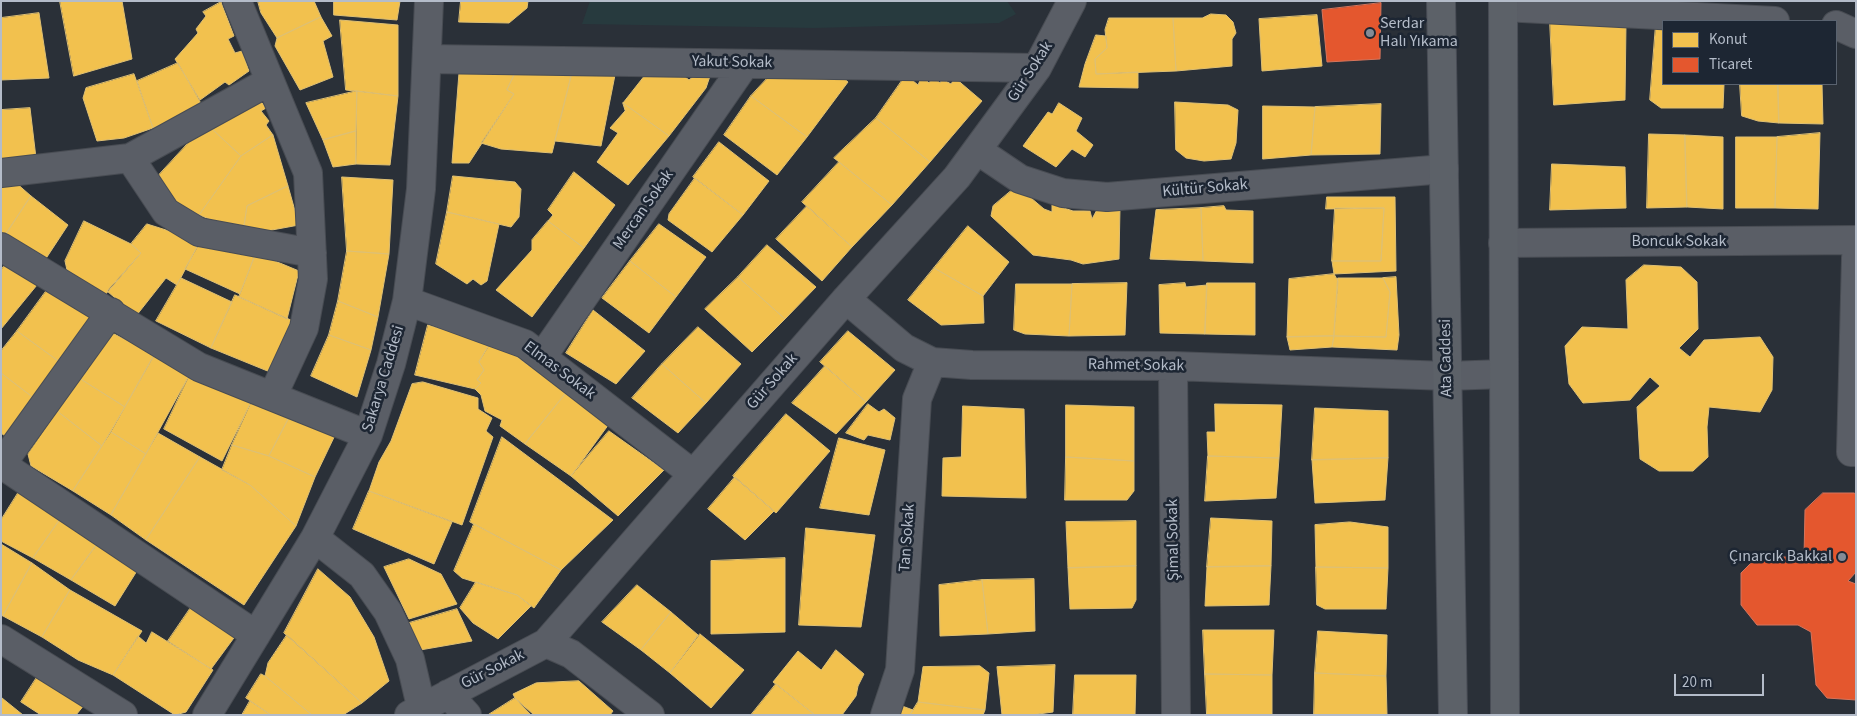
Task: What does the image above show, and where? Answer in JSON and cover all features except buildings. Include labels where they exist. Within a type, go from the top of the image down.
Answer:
[{"type":"main road","name":"Ata Caddesi","points":[[1441,1],[1453,715]]},
{"type":"main road","points":[[1503,4],[1504,715]]},
{"type":"street","points":[[237,1],[308,173],[313,279],[304,328],[273,395]]},
{"type":"street","name":"Sakarya Caddesi","points":[[207,715],[315,538],[368,435],[391,364],[407,301],[421,189],[430,1]]},
{"type":"street","name":"Gür Sokak","points":[[418,713],[448,694],[546,644],[846,298],[957,177],[1038,68],[1072,1]]},
{"type":"street","points":[[1503,4],[1728,10],[1771,20]]},
{"type":"street","points":[[1837,26],[1856,34]]},
{"type":"street","name":"Yakut Sokak","points":[[427,59],[1038,68]]},
{"type":"street","name":"Mercan Sokak","points":[[542,357],[745,64]]},
{"type":"street","points":[[1,173],[130,158],[270,81]]},
{"type":"street","name":"Kültür Sokak","points":[[977,150],[1020,179],[1063,193],[1106,197],[1444,169]]},
{"type":"street","points":[[130,158],[166,212],[199,232],[312,253]]},
{"type":"street","name":"Boncuk Sokak","points":[[1503,243],[1856,240]]},
{"type":"street","points":[[1,247],[199,366],[368,435]]},
{"type":"street","points":[[1856,258],[1851,452],[1856,452]]},
{"type":"street","name":"Rahmet Sokak","points":[[846,298],[904,348],[932,362],[972,365],[1173,366],[1447,376],[1504,374]]},
{"type":"street","name":"Elmas Sokak","points":[[407,301],[525,344],[693,474]]},
{"type":"street","points":[[111,312],[1,464],[256,635]]},
{"type":"street","name":"Tan Sokak","points":[[885,715],[900,670],[917,399],[932,362]]},
{"type":"street","name":"Şimal Sokak","points":[[1173,366],[1176,715]]},
{"type":"street","points":[[315,538],[362,575],[388,612],[410,659],[418,713]]},
{"type":"street","points":[[1,639],[123,715]]},
{"type":"street","points":[[546,644],[571,654],[650,715]]},
{"type":"street","points":[[448,694],[467,715]]},
{"type":"green space","points":[[590,1],[1007,1],[1016,14],[999,23],[814,28],[582,24]]},
{"type":"place","name":"Serdar Halı Yıkama","points":[[1370,33]]},
{"type":"place","name":"Çınarcık Bakkal","points":[[1842,557]]}]
